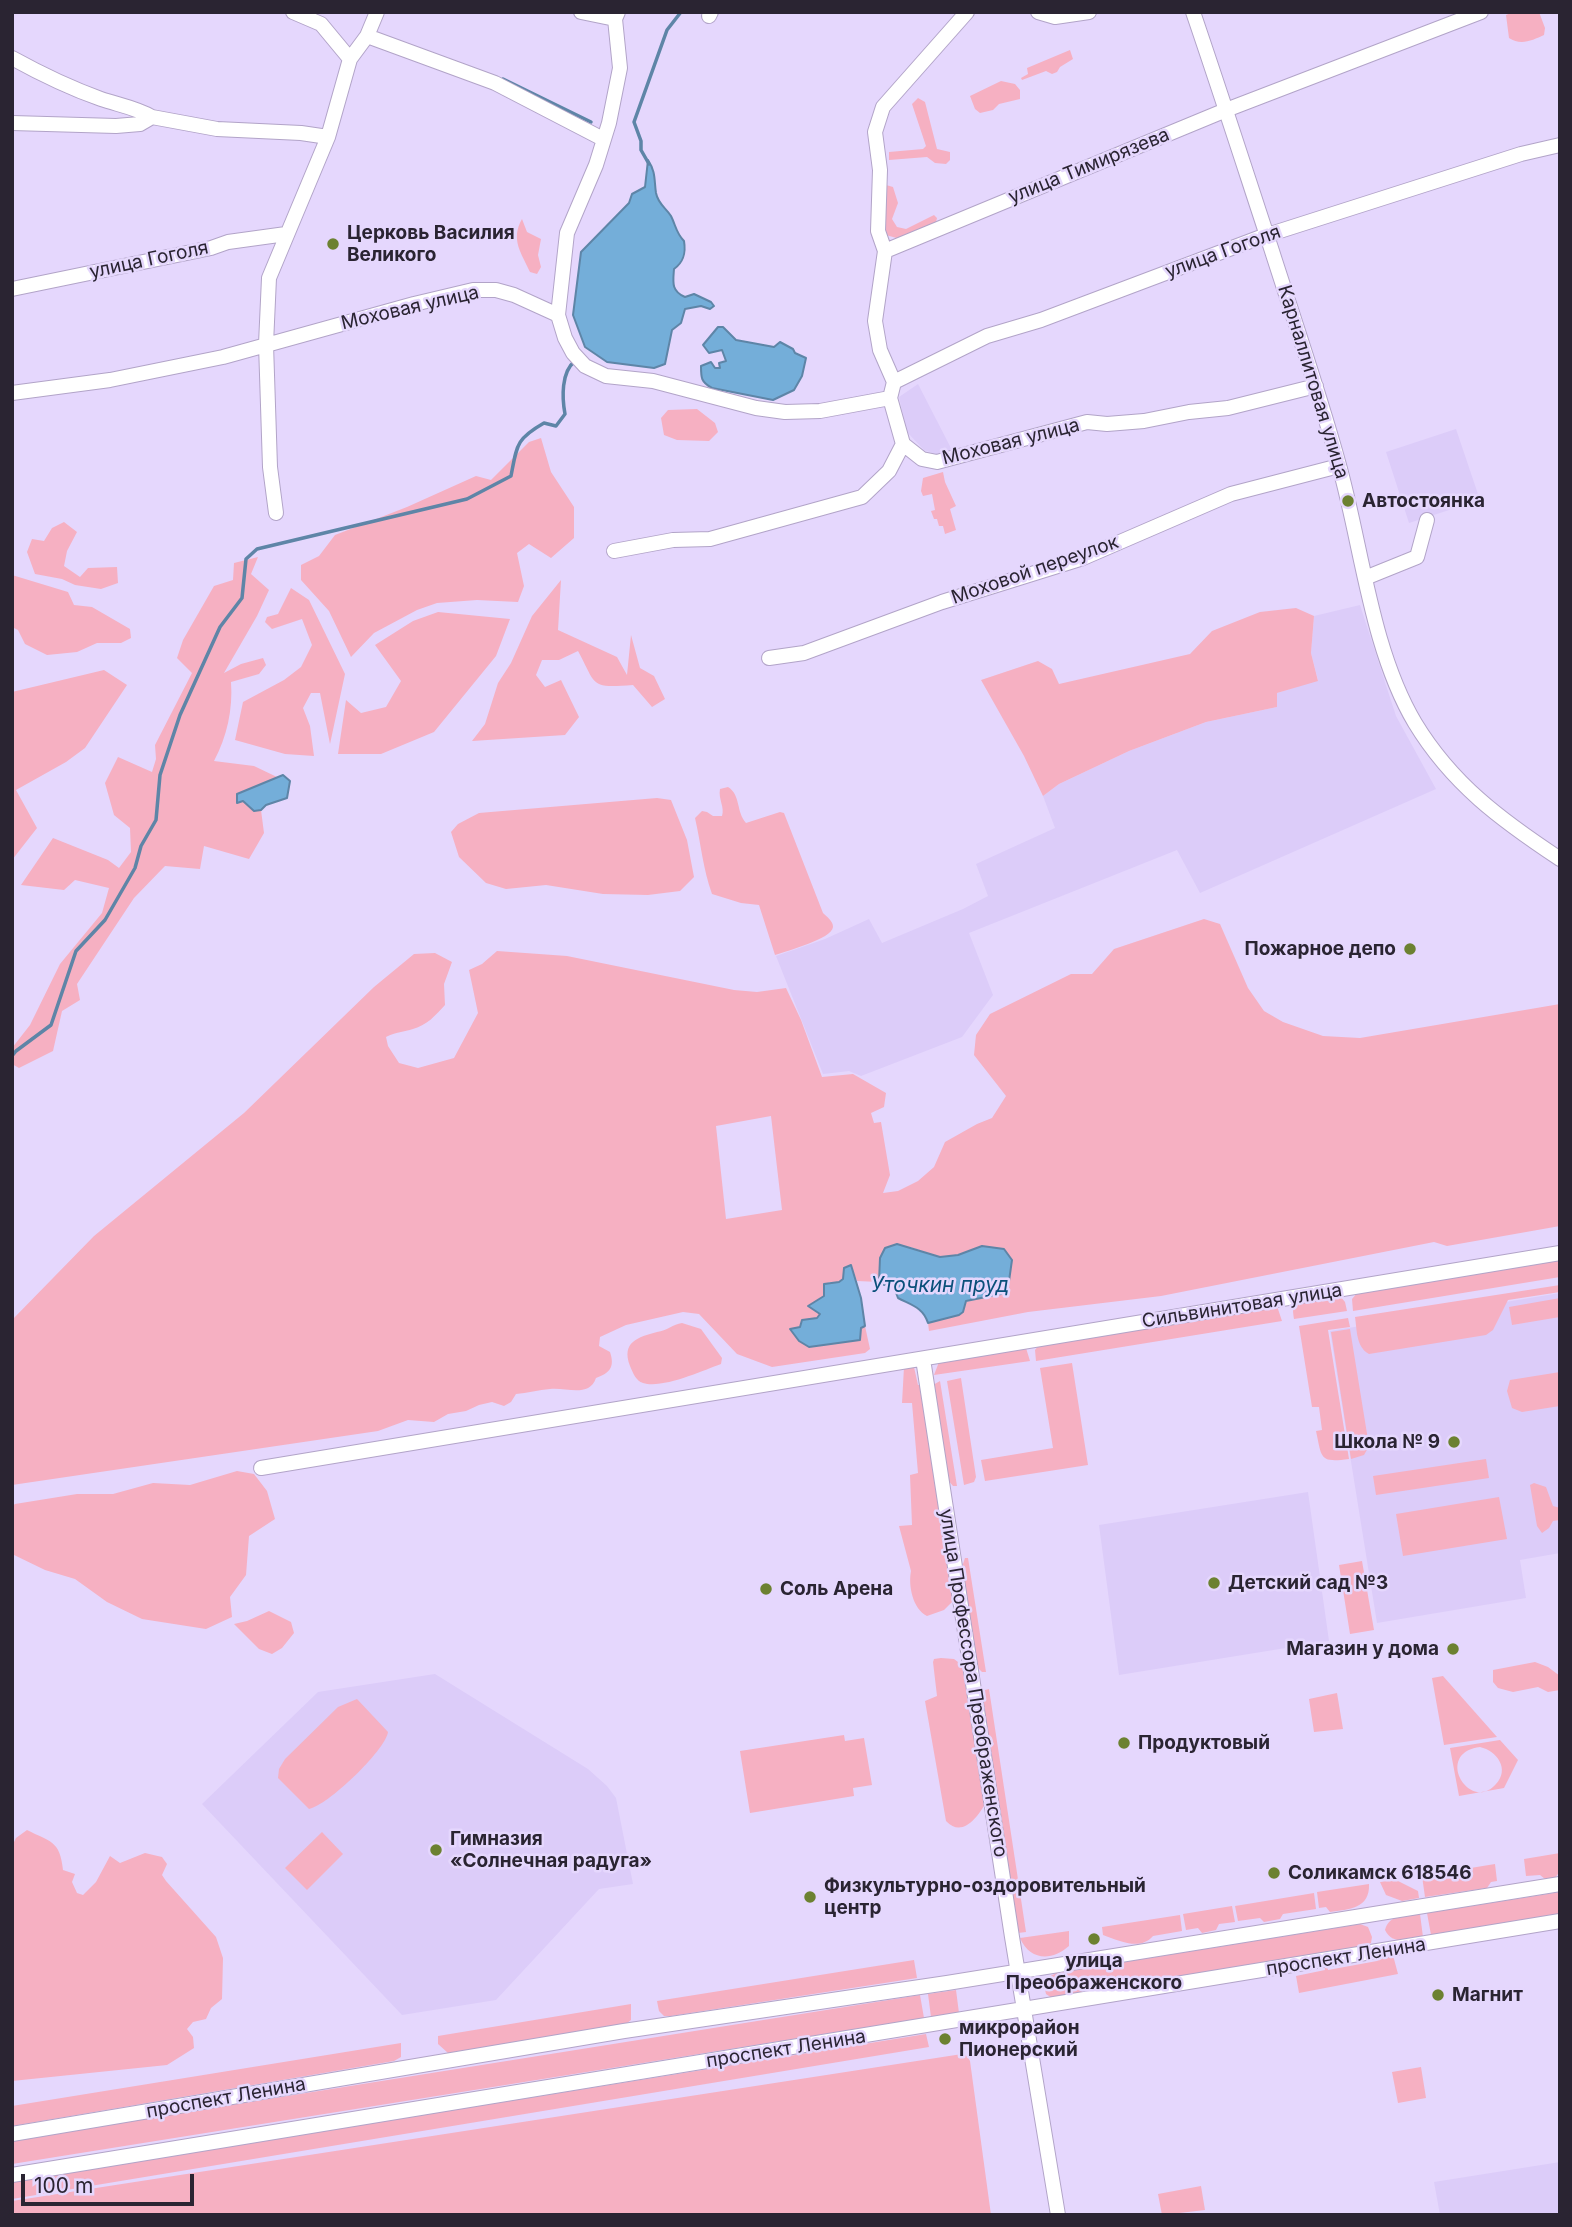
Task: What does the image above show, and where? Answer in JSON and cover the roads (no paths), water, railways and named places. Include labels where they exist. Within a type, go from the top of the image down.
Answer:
[{"type":"street","points":[[293,12],[321,23],[350,59]]},
{"type":"street","points":[[276,513],[270,467],[267,287],[273,264],[328,137],[350,59],[367,36],[377,12]]},
{"type":"street","points":[[581,12],[616,16],[620,68],[609,123],[596,165],[567,233],[558,315],[573,353],[584,366],[606,376],[653,381],[720,400],[785,412],[820,411],[890,398]]},
{"type":"street","points":[[614,551],[673,540],[710,539],[862,496],[889,471],[903,444],[890,398],[894,382],[880,350],[875,321],[885,251],[878,231],[880,170],[875,132],[883,107],[967,12]]},
{"type":"street","points":[[1038,12],[1055,17],[1089,12]]},
{"type":"street","name":"Карналлитовая улица","points":[[1193,12],[1316,387],[1339,466],[1381,640],[1398,685],[1414,721],[1439,759],[1483,803],[1560,859]]},
{"type":"street","name":"улица Тимирязева","points":[[885,251],[1226,110],[1481,12]]},
{"type":"street","points":[[367,36],[495,83],[603,139]]},
{"type":"street","points":[[12,58],[49,78],[152,117],[218,129],[328,137]]},
{"type":"street","points":[[12,122],[116,126],[140,124],[152,117]]},
{"type":"street","name":"улица Гоголя","points":[[894,382],[987,336],[1041,320],[1266,235],[1521,153],[1560,145]]},
{"type":"street","name":"улица Гоголя","points":[[12,289],[211,248],[228,242],[286,234]]},
{"type":"street","name":"Моховая улица","points":[[12,393],[110,380],[223,357],[473,290],[496,290],[514,295],[558,315]]},
{"type":"street","name":"Моховая улица","points":[[903,444],[922,458],[937,462],[1087,422],[1107,424],[1144,421],[1228,408],[1316,387]]},
{"type":"street","name":"Моховой переулок","points":[[769,658],[804,653],[942,602],[1083,558],[1231,494],[1339,466]]},
{"type":"street","points":[[1365,578],[1417,557],[1426,520]]},
{"type":"street","name":"Сильвинитовая улица","points":[[261,1468],[1560,1254]]},
{"type":"street","name":"улица Профессора Преображенского","points":[[923,1359],[1017,1972],[1058,2215]]},
{"type":"street","name":"проспект Ленина","points":[[12,2134],[611,2034],[1017,1972],[1560,1884]]},
{"type":"street","name":"проспект Ленина","points":[[12,2175],[1560,1920]]},
{"type":"water","points":[[648,160],[654,172],[657,197],[684,241],[684,257],[674,269],[675,289],[680,295],[685,297],[694,294],[714,306],[710,309],[701,306],[685,309],[681,323],[672,330],[665,364],[654,368],[607,362],[585,347],[573,315],[581,252],[629,203],[632,194],[645,187]]},
{"type":"water","points":[[718,327],[723,327],[736,340],[774,347],[780,342],[806,358],[802,376],[794,390],[773,400],[712,388],[706,384],[701,366],[711,362],[715,368],[720,368],[719,363],[726,361],[722,350],[709,353],[703,345]]},
{"type":"water","points":[[283,775],[290,781],[287,798],[254,811],[243,801],[237,803],[237,794]]},
{"type":"water","name":"Уточкин пруд","points":[[897,1244],[940,1257],[958,1255],[982,1246],[1004,1249],[1012,1260],[1009,1281],[1001,1294],[966,1301],[963,1312],[959,1315],[928,1323],[920,1310],[898,1298],[888,1283],[884,1285],[879,1282],[880,1258],[885,1248]]},
{"type":"water","name":"Уточкин пруд","points":[[851,1265],[861,1298],[865,1326],[861,1328],[860,1340],[809,1347],[799,1341],[790,1329],[800,1327],[802,1320],[817,1318],[820,1314],[808,1306],[824,1296],[824,1284],[839,1282],[843,1279],[844,1268]]},
{"type":"waterway","points":[[649,164],[641,150],[641,141],[634,122],[667,30],[681,12]]},
{"type":"waterway","points":[[503,79],[591,122]]},
{"type":"waterway","points":[[12,1056],[51,1025],[76,951],[105,920],[135,868],[141,846],[156,820],[160,775],[180,715],[220,627],[242,598],[246,559],[257,549],[467,499],[511,476],[517,450],[523,439],[544,423],[556,426],[565,414],[565,378],[575,361]]},
{"type":"place","name":"Церковь Василия Великого","points":[[333,244]]},
{"type":"place","name":"Автостоянка","points":[[1348,501]]},
{"type":"place","name":"Пожарное депо","points":[[1410,949]]},
{"type":"place","name":"Школа № 9","points":[[1454,1442]]},
{"type":"place","name":"Детский сад №3","points":[[1214,1583]]},
{"type":"place","name":"Соль Арена","points":[[766,1589]]},
{"type":"place","name":"Магазин у дома","points":[[1453,1649]]},
{"type":"place","name":"Продуктовый","points":[[1124,1743]]},
{"type":"place","name":"Гимназия «Солнечная радуга»","points":[[436,1850]]},
{"type":"place","name":"Соликамск 618546","points":[[1274,1873]]},
{"type":"place","name":"Физкультурно-оздоровительный центр","points":[[810,1897]]},
{"type":"place","name":"улица Преображенского","points":[[1094,1939]]},
{"type":"place","name":"Магнит","points":[[1438,1995]]},
{"type":"place","name":"микрорайон Пионерский","points":[[945,2039]]}]
